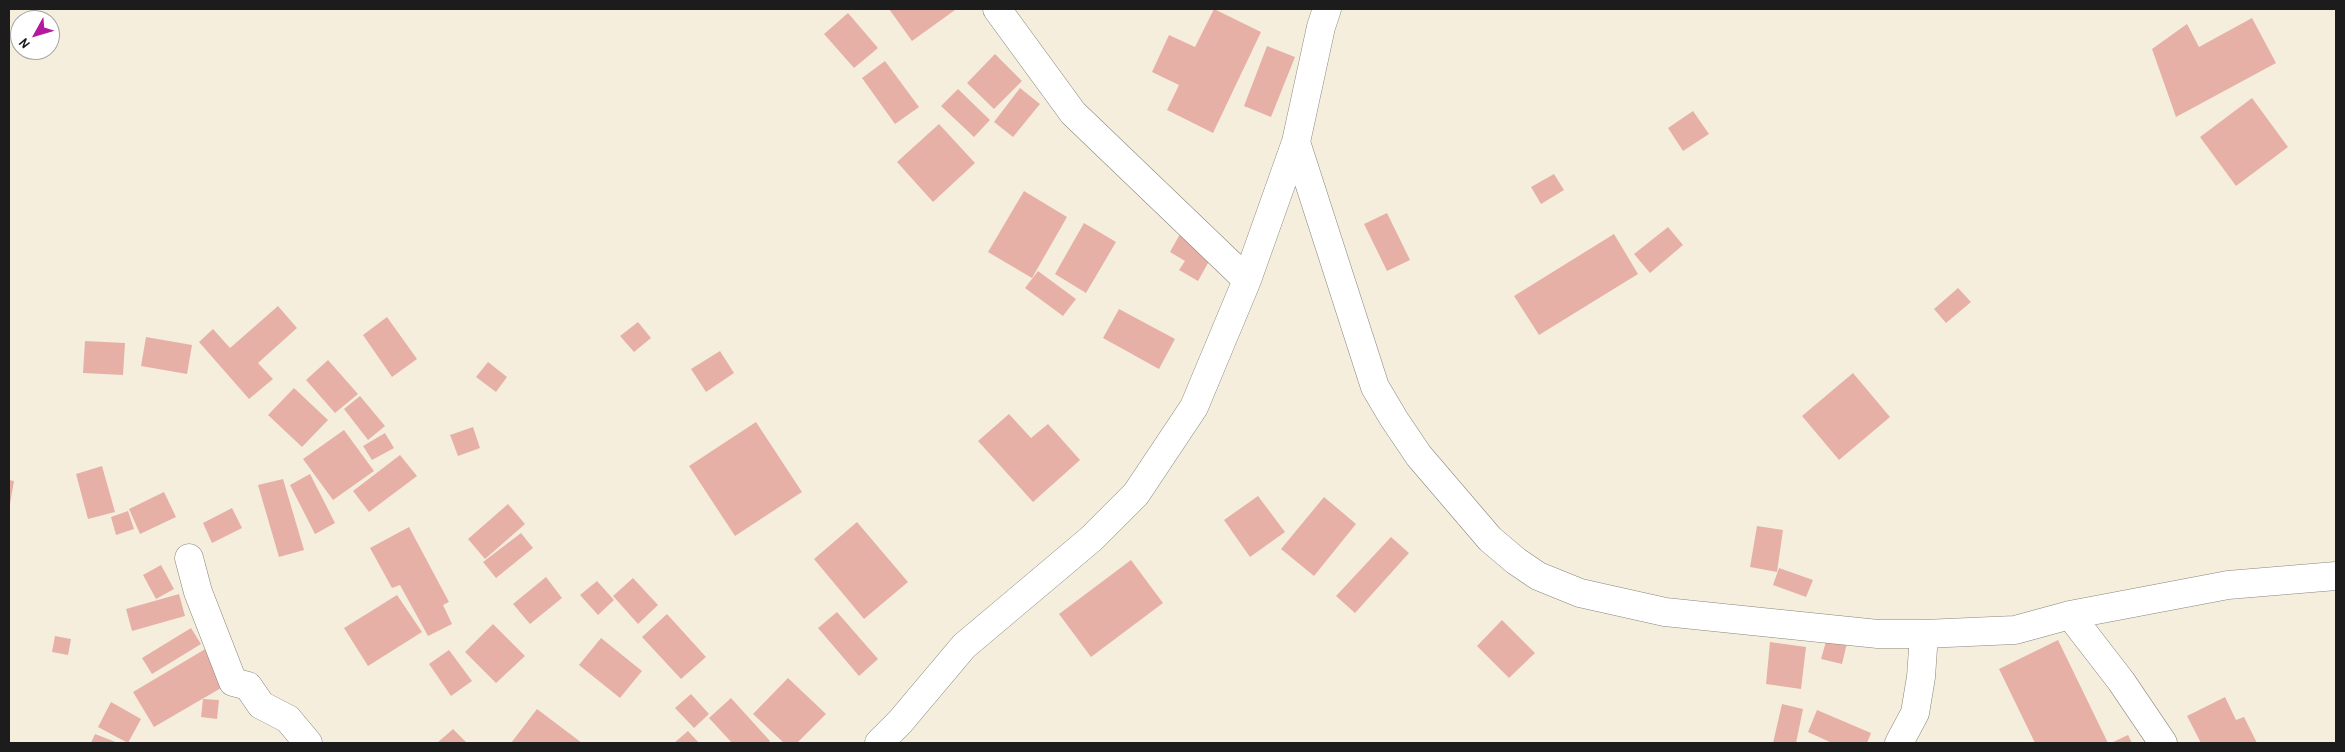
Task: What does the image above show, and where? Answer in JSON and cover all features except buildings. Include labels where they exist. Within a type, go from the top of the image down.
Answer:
[{"type":"street","points":[[997,9],[1073,114],[1247,280]]},
{"type":"street","points":[[879,743],[900,722],[964,646],[1090,539],[1136,494],[1194,407],[1247,280],[1296,142],[1321,27],[1327,9]]},
{"type":"street","points":[[1296,142],[1375,387],[1419,456],[1490,539],[1516,561],[1538,576],[1580,593],[1665,612],[1878,634],[2015,630],[2070,616],[2228,584],[2336,576]]},
{"type":"street","points":[[189,558],[198,592],[233,682],[248,686],[261,705],[288,719],[308,743]]},
{"type":"street","points":[[2070,616],[2121,681],[2163,743]]},
{"type":"street","points":[[1899,743],[1915,713],[1921,677],[1924,634]]}]
